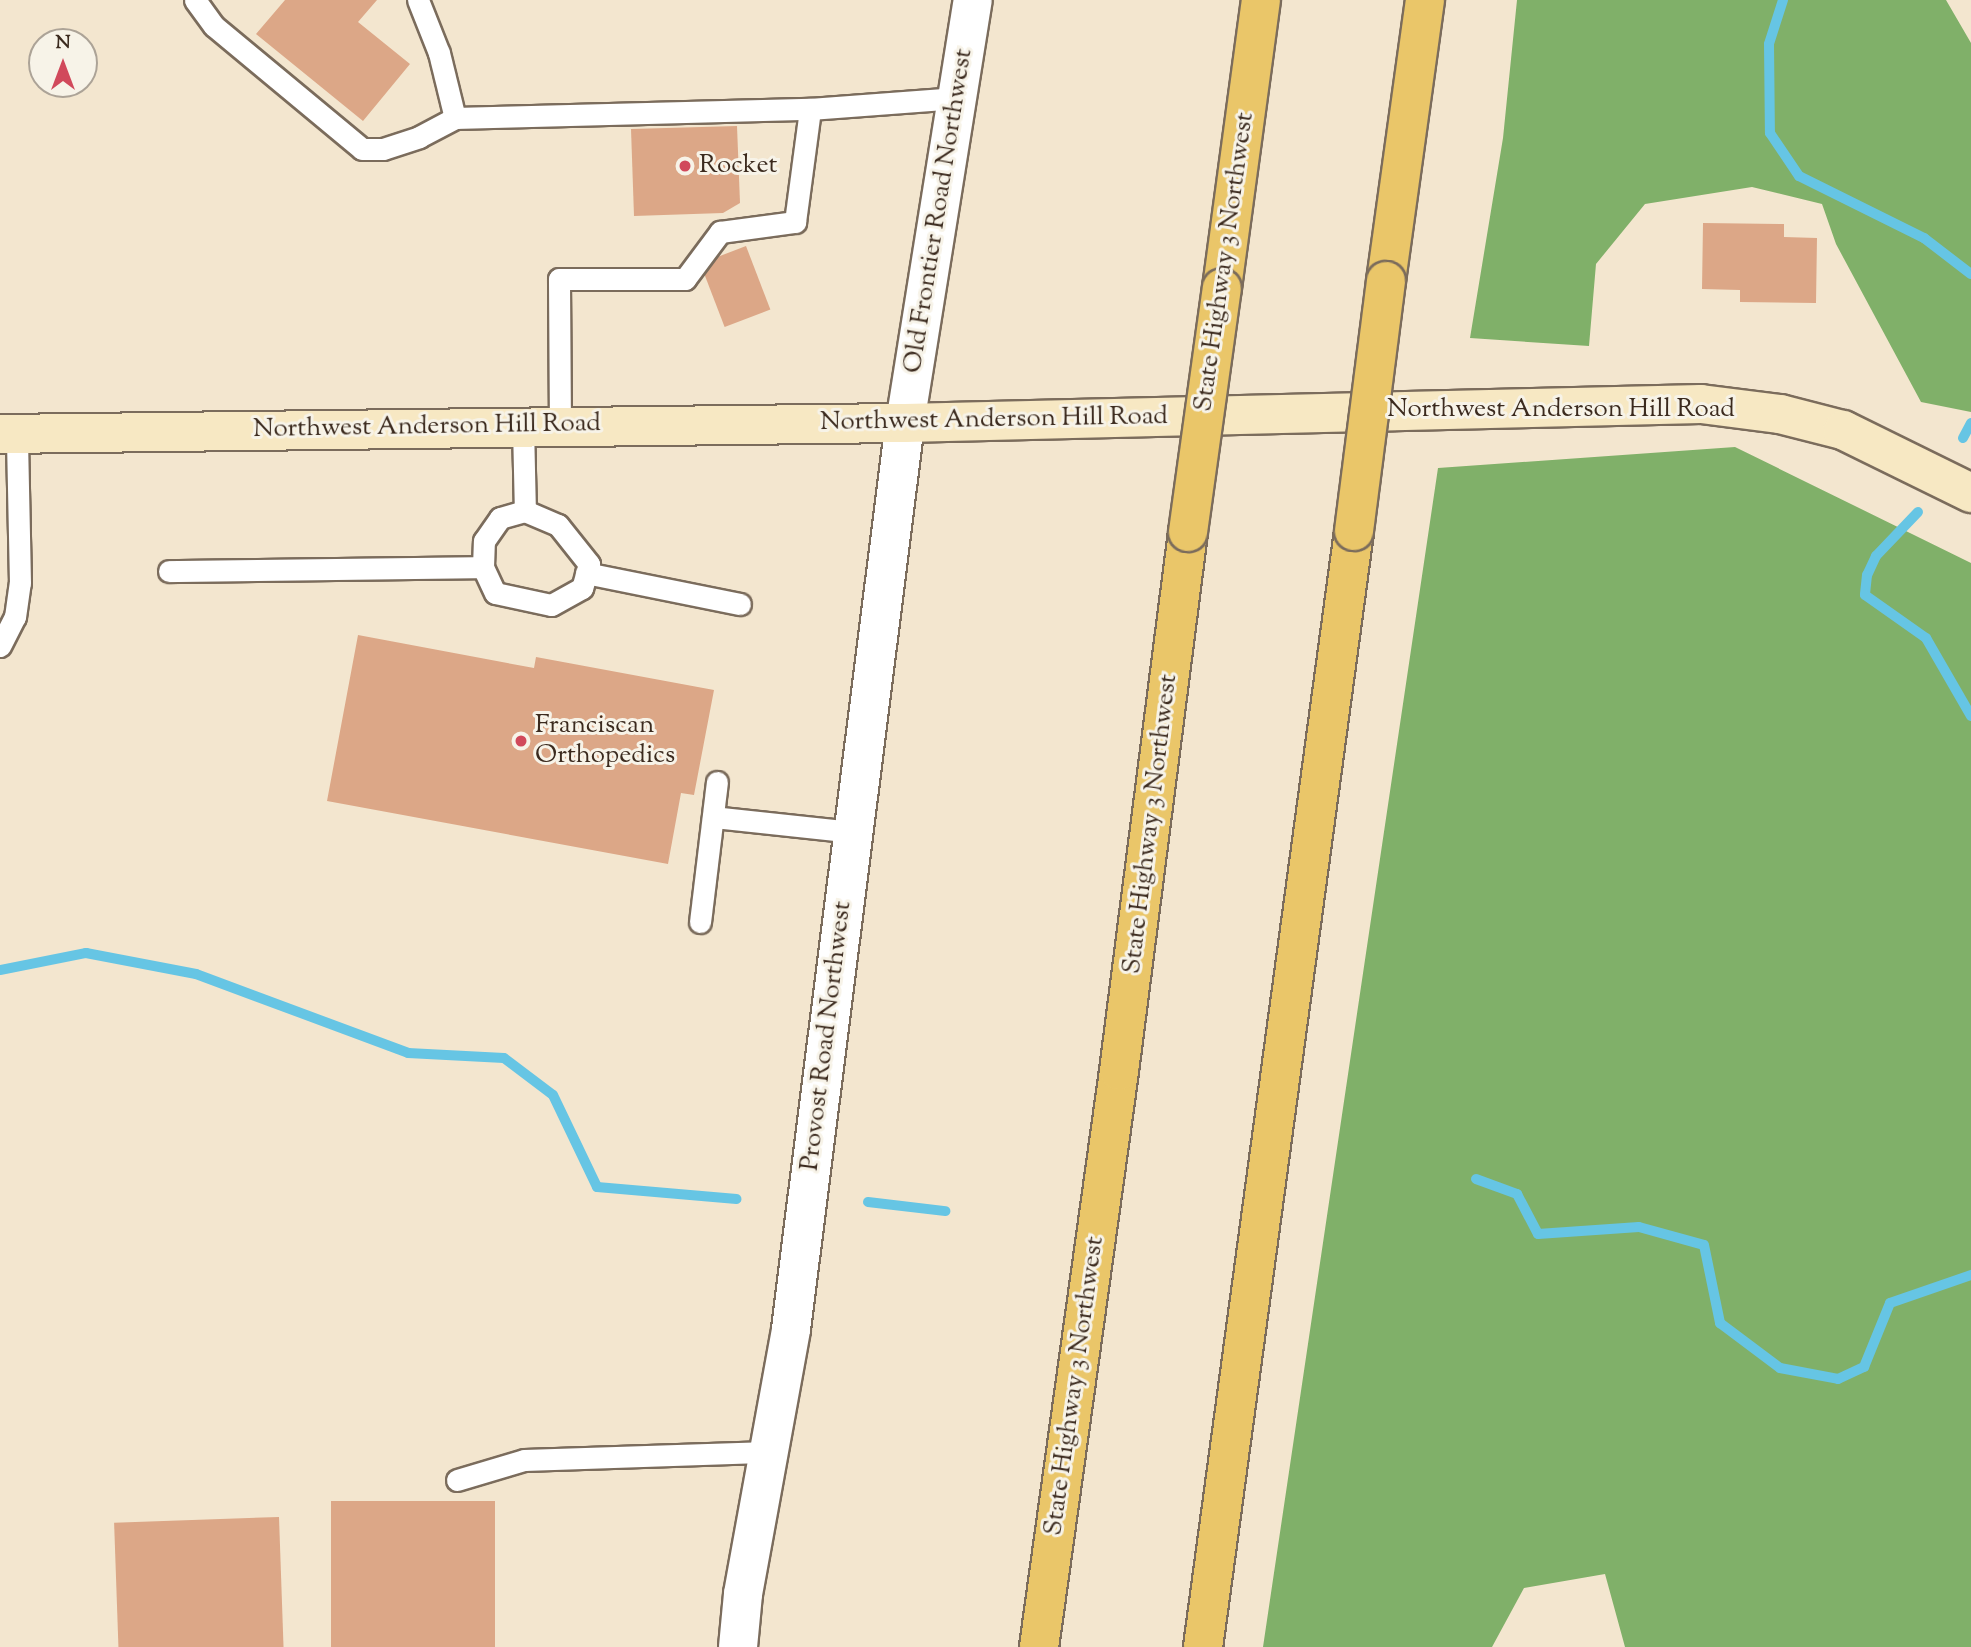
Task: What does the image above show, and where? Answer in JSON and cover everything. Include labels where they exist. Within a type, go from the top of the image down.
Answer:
[{"type":"highway","name":"State Highway 3 Northwest","points":[[1039,1647],[1119,1071],[1188,532],[1261,0]]},
{"type":"highway","points":[[1203,1647],[1425,0]]},
{"type":"main road","name":"Northwest Anderson Hill Road","points":[[9,434],[905,423],[1701,404],[1780,414],[1843,430],[1971,493]]},
{"type":"street","name":"Old Frontier Road Northwest","points":[[905,423],[973,0]]},
{"type":"street","name":"Provost Road Northwest","points":[[738,1647],[791,1329],[905,423]]},
{"type":"lane","points":[[195,0],[214,26],[362,149],[383,149],[419,137],[455,118],[810,109],[957,98]]},
{"type":"lane","points":[[418,0],[439,53],[455,118]]},
{"type":"lane","points":[[525,511],[541,426],[559,279],[685,279],[720,232],[795,222],[810,109]]},
{"type":"lane","points":[[0,646],[15,617],[20,583],[9,434]]},
{"type":"lane","points":[[525,511],[558,525],[589,564],[582,588],[551,605],[495,593],[483,567],[484,541],[500,518],[525,511]]},
{"type":"lane","points":[[169,571],[483,567]]},
{"type":"lane","points":[[586,573],[740,604]]},
{"type":"lane","points":[[700,922],[717,782]]},
{"type":"lane","points":[[713,817],[853,832]]},
{"type":"lane","points":[[457,1480],[524,1460],[769,1452]]},
{"type":"green space","points":[[1517,0],[1946,0],[1971,43],[1971,412],[1921,402],[1836,244],[1822,204],[1752,187],[1645,204],[1596,264],[1589,346],[1470,338],[1503,138]]},
{"type":"green space","points":[[1735,447],[1971,563],[1971,1647],[1625,1647],[1605,1574],[1524,1588],[1492,1647],[1263,1647],[1438,468]]},
{"type":"building","points":[[285,0],[377,0],[358,22],[410,64],[363,121],[256,34]]},
{"type":"building","name":"Rocket","points":[[737,126],[740,203],[723,213],[634,216],[631,129]]},
{"type":"building","points":[[1703,223],[1784,224],[1784,237],[1817,238],[1816,303],[1740,302],[1740,290],[1702,289]]},
{"type":"building","points":[[746,246],[770,309],[725,327],[700,264]]},
{"type":"building","name":"Franciscan Orthopedics","points":[[358,635],[534,668],[536,657],[714,690],[694,795],[681,793],[668,864],[327,801]]},
{"type":"building","points":[[331,1501],[495,1501],[495,1647],[331,1647]]},
{"type":"building","points":[[279,1517],[284,1647],[118,1647],[114,1523]]},
{"type":"waterway","points":[[1783,0],[1769,44],[1770,133],[1799,176],[1924,238],[1971,274]]},
{"type":"waterway","points":[[1963,438],[1971,423]]},
{"type":"waterway","points":[[1918,512],[1876,556],[1867,575],[1865,595],[1926,638],[1971,716]]},
{"type":"waterway","points":[[0,970],[86,953],[196,974],[408,1053],[504,1058],[553,1095],[597,1187],[736,1199]]},
{"type":"waterway","points":[[1476,1179],[1517,1194],[1538,1234],[1639,1227],[1704,1245],[1720,1323],[1780,1368],[1838,1379],[1864,1367],[1890,1303],[1971,1275]]},
{"type":"waterway","points":[[868,1202],[945,1211]]},
{"type":"place","name":"Rocket","points":[[685,166]]},
{"type":"place","name":"Franciscan Orthopedics","points":[[521,741]]}]
